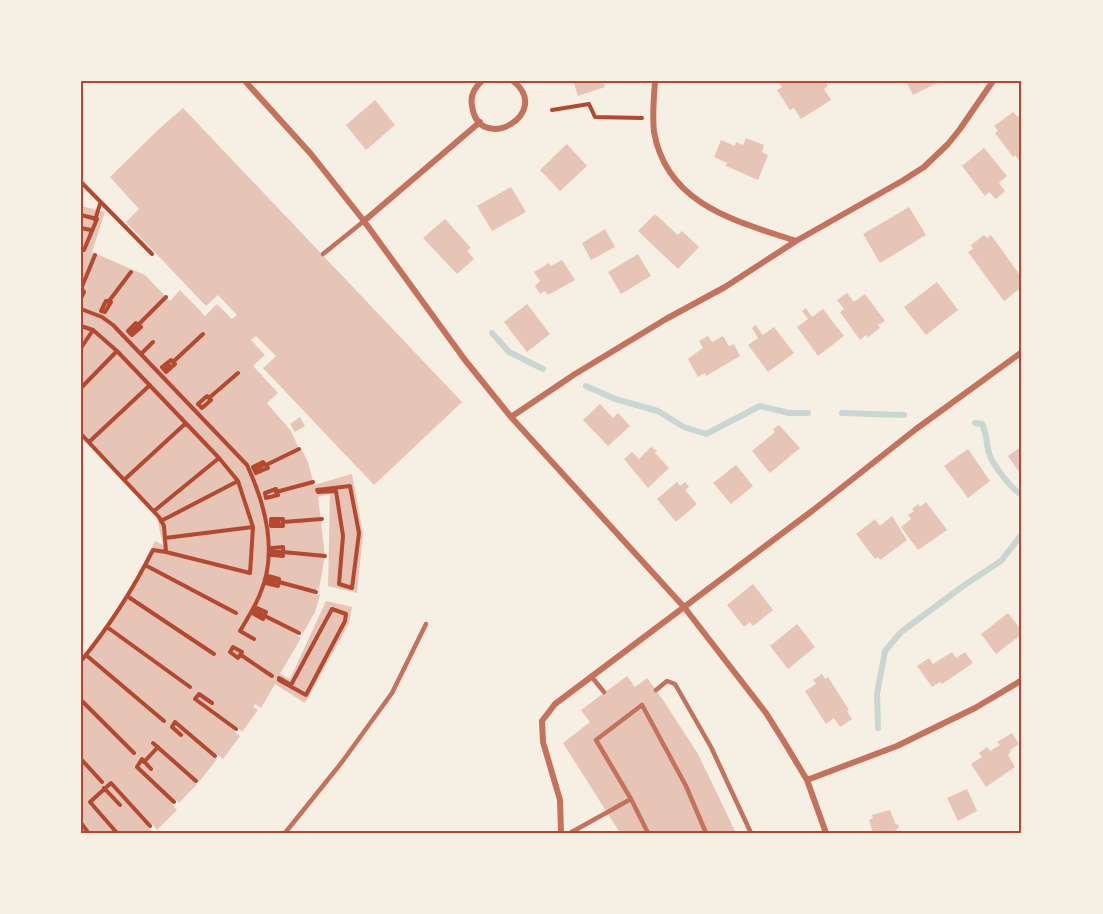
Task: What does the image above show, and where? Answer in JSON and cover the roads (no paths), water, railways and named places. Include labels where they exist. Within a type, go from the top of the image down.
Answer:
[{"type":"street","points":[[245,81],[311,154],[364,221],[465,360],[511,417],[684,607],[765,713],[807,780],[826,833]]},
{"type":"street","points":[[482,81],[473,93],[471,103],[474,114],[489,128],[499,129],[509,127],[518,121],[523,112],[522,91],[513,81]]},
{"type":"street","points":[[654,81],[654,130],[659,152],[671,175],[699,203],[733,220],[796,241]]},
{"type":"street","points":[[511,417],[575,374],[924,167],[948,144],[993,81]]},
{"type":"street","points":[[364,221],[480,122]]},
{"type":"street","points":[[561,833],[560,800],[543,742],[542,721],[555,704],[812,511],[916,429],[1022,352]]},
{"type":"street","points":[[807,780],[897,746],[975,708],[1022,680]]},
{"type":"lane","points":[[323,254],[364,221]]},
{"type":"lane","points":[[285,833],[342,762],[392,693],[426,624]]},
{"type":"lane","points":[[591,676],[604,692]]},
{"type":"lane","points":[[656,690],[667,681],[675,684],[711,747],[751,833]]},
{"type":"lane","points":[[648,833],[596,740],[642,705],[686,786],[706,833]]},
{"type":"lane","points":[[570,833],[631,799]]},
{"type":"waterway","points":[[492,333],[509,352],[543,369]]},
{"type":"waterway","points":[[586,386],[615,399],[658,411],[684,427],[706,434],[760,406],[789,413],[808,413]]},
{"type":"waterway","points":[[842,413],[904,415]]},
{"type":"waterway","points":[[975,423],[982,424],[989,453],[998,470],[1022,495]]},
{"type":"waterway","points":[[878,728],[877,694],[885,651],[901,632],[1001,561],[1022,534]]}]
